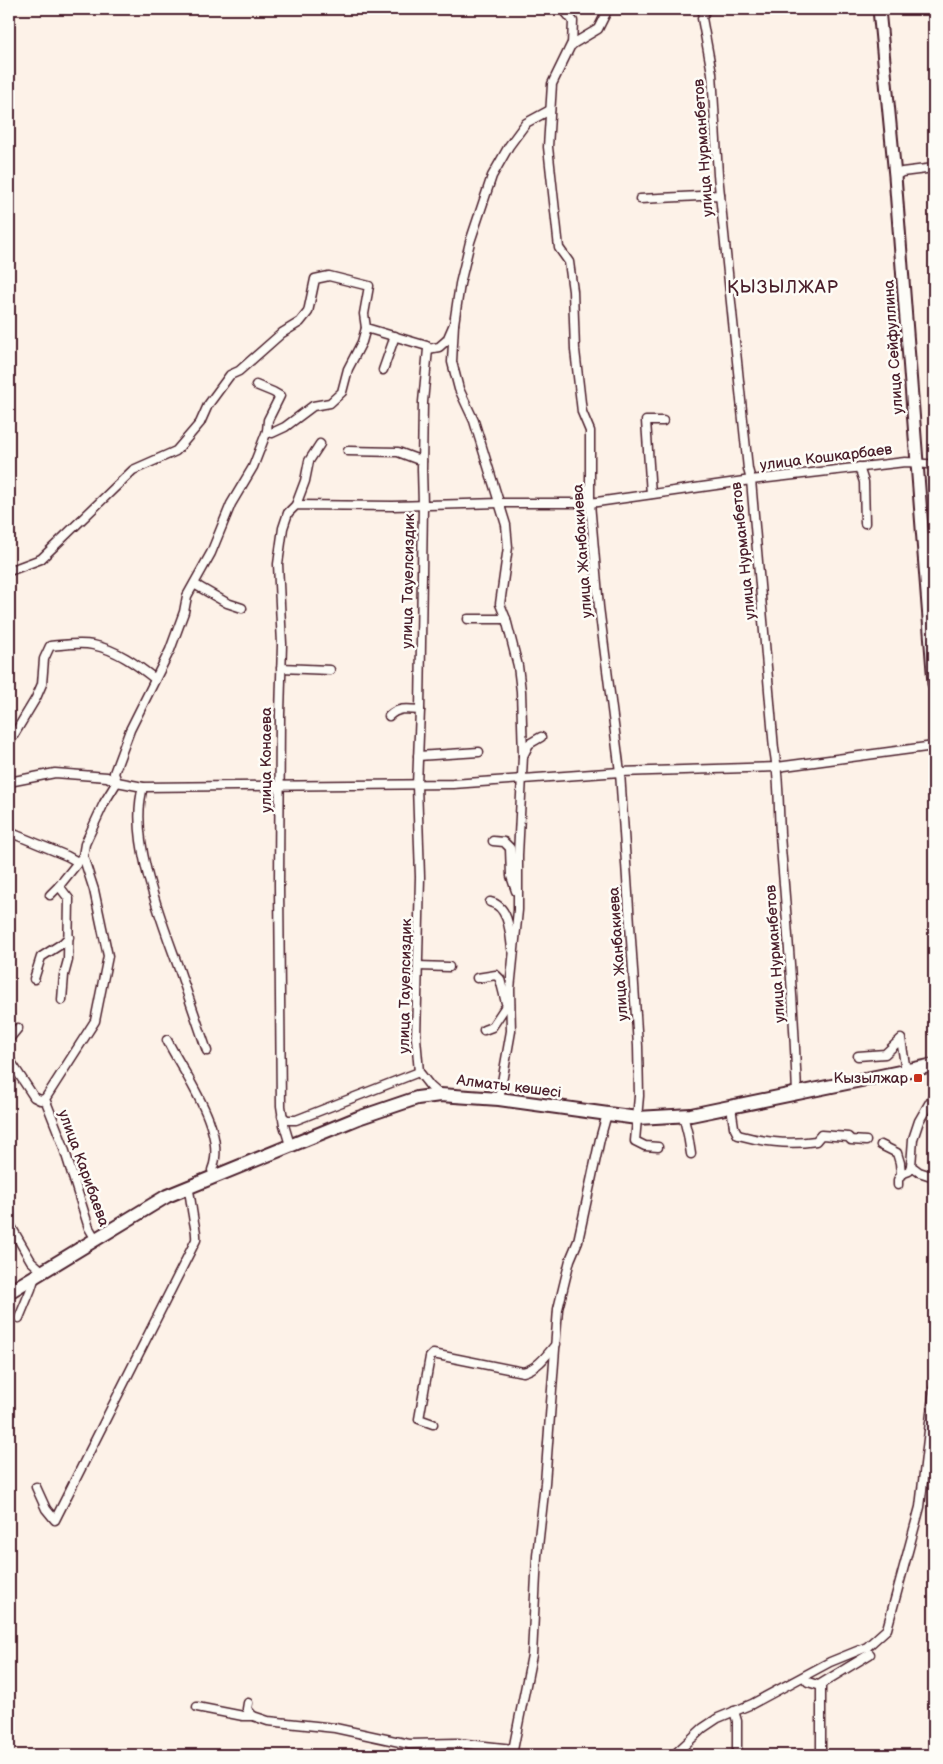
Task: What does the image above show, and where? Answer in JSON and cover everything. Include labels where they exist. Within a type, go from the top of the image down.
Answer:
[{"type":"main road","name":"Алматы көшесі","points":[[9,1292],[167,1196],[386,1107],[417,1098],[440,1094],[499,1098],[637,1118],[683,1115],[731,1107],[934,1065]]},
{"type":"street","points":[[563,9],[573,21],[572,45]]},
{"type":"street","points":[[572,45],[598,29],[608,9]]},
{"type":"street","name":"улица Нурманбетов","points":[[706,9],[702,18],[712,73],[728,286],[748,470],[751,480],[777,767],[780,839],[794,1012],[797,1094]]},
{"type":"street","name":"улица Сейфуллина","points":[[879,9],[895,176],[934,684]]},
{"type":"street","name":"улица Жанбакиева","points":[[572,45],[552,84],[548,147],[559,248],[569,262],[573,290],[575,350],[582,412],[590,431],[590,502],[599,606],[620,772],[638,1046],[639,1096],[635,1141],[645,1146],[658,1147]]},
{"type":"street","points":[[499,1098],[511,1031],[510,1005],[518,897],[518,855],[523,787],[521,779],[523,756],[520,683],[506,619],[500,604],[508,546],[506,525],[474,421],[458,390],[453,358],[454,324],[460,284],[470,242],[492,176],[509,146],[526,123],[550,110]]},
{"type":"street","points":[[895,176],[902,172],[934,168]]},
{"type":"street","points":[[640,199],[720,195]]},
{"type":"street","points":[[9,571],[41,559],[133,470],[176,451],[200,423],[208,405],[230,375],[239,371],[282,333],[300,322],[308,312],[316,279],[329,276],[369,286],[364,314],[366,328],[362,342],[348,369],[342,392],[330,403],[313,406],[286,427],[272,433],[266,431]]},
{"type":"street","points":[[439,347],[447,340],[454,324]]},
{"type":"street","points":[[366,328],[427,346],[428,349],[439,347],[449,350],[453,358]]},
{"type":"street","points":[[383,370],[395,336]]},
{"type":"street","name":"улица Тауелсиздик","points":[[428,349],[423,402],[420,710],[417,785],[420,877],[416,1038],[419,1072],[430,1086],[440,1094]]},
{"type":"street","points":[[117,782],[114,773],[117,764],[130,730],[170,650],[184,612],[186,596],[211,553],[231,504],[253,467],[268,420],[280,396],[256,386]]},
{"type":"street","points":[[651,494],[646,421],[664,421]]},
{"type":"street","name":"улица Конаева","points":[[290,1145],[282,1116],[280,1021],[282,644],[278,564],[283,528],[288,513],[296,505],[305,481],[309,461],[320,444]]},
{"type":"street","points":[[348,451],[398,452],[422,461]]},
{"type":"street","name":"улица Кошкарбаев","points":[[423,505],[500,502],[590,502],[751,480],[905,462],[916,462],[925,465],[934,464]]},
{"type":"street","points":[[859,468],[864,482],[865,523]]},
{"type":"street","points":[[296,505],[423,505]]},
{"type":"street","points":[[194,584],[214,597],[242,608]]},
{"type":"street","points":[[468,619],[506,619]]},
{"type":"street","points":[[9,743],[36,698],[42,684],[44,659],[50,646],[92,645],[123,656],[155,678]]},
{"type":"street","points":[[281,668],[330,670]]},
{"type":"street","points":[[389,716],[394,711],[402,709],[420,710]]},
{"type":"street","points":[[523,756],[528,744],[542,737]]},
{"type":"street","points":[[9,782],[55,773],[107,777],[117,782],[142,787],[417,785],[620,772],[777,767],[934,746]]},
{"type":"street","points":[[418,756],[479,752]]},
{"type":"street","points":[[50,895],[80,859],[104,803],[117,782]]},
{"type":"street","points":[[142,787],[139,799],[140,837],[146,874],[207,1051]]},
{"type":"street","points":[[9,832],[67,856],[80,859]]},
{"type":"street","points":[[493,841],[504,842],[510,848],[512,876],[518,897]]},
{"type":"street","name":"улица Карибаева","points":[[80,859],[94,890],[108,956],[94,1021],[44,1099],[62,1142],[89,1228],[99,1236]]},
{"type":"street","points":[[59,886],[68,899],[68,960],[64,975],[62,1000]]},
{"type":"street","points":[[490,902],[495,903],[502,909],[508,924],[513,961]]},
{"type":"street","points":[[34,979],[41,957],[68,938]]},
{"type":"street","points":[[418,966],[449,966]]},
{"type":"street","points":[[477,978],[496,975],[500,979],[506,1003],[510,1005]]},
{"type":"street","points":[[484,1030],[492,1027],[504,1009],[510,1005]]},
{"type":"street","points":[[9,1039],[18,1028]]},
{"type":"street","points":[[858,1056],[885,1054],[900,1039],[906,1071]]},
{"type":"street","points":[[167,1040],[204,1106],[213,1131],[216,1150],[216,1160],[212,1170],[214,1176]]},
{"type":"street","points":[[9,1059],[34,1097],[40,1100],[44,1099]]},
{"type":"street","points":[[282,1116],[287,1120],[296,1120],[419,1072]]},
{"type":"street","points":[[901,1174],[909,1172],[913,1139],[919,1121],[934,1095]]},
{"type":"street","points":[[731,1107],[734,1126],[738,1135],[801,1144],[816,1141],[821,1135],[848,1137],[852,1140],[866,1141]]},
{"type":"street","points":[[197,1707],[242,1716],[253,1716],[268,1721],[354,1731],[409,1744],[457,1743],[512,1752],[532,1655],[537,1556],[558,1309],[570,1260],[578,1241],[607,1114]]},
{"type":"street","points":[[683,1115],[691,1154]]},
{"type":"street","points":[[881,1145],[897,1153],[901,1174],[898,1185]]},
{"type":"street","points":[[911,1166],[919,1172],[934,1177]]},
{"type":"street","points":[[36,1487],[46,1509],[55,1520],[196,1240],[197,1229],[192,1215],[192,1200],[188,1187]]},
{"type":"street","points":[[9,1223],[38,1274],[18,1318]]},
{"type":"street","points":[[433,1424],[419,1419],[430,1357],[433,1354],[522,1372],[529,1371],[538,1364],[556,1344]]},
{"type":"street","points":[[674,1755],[703,1728],[718,1718],[804,1677],[830,1662],[867,1647],[887,1629],[920,1507],[934,1388]]},
{"type":"street","points":[[804,1677],[808,1682],[819,1685],[870,1654]]},
{"type":"street","points":[[819,1685],[821,1686],[821,1755]]},
{"type":"street","points":[[248,1703],[247,1709],[253,1716]]},
{"type":"street","points":[[734,1711],[737,1721],[737,1755]]},
{"type":"place","name":"Кызылжар","points":[[918,1078]]},
{"type":"district","name":"ҚЫЗЫЛЖАР","points":[[783,287]]}]
